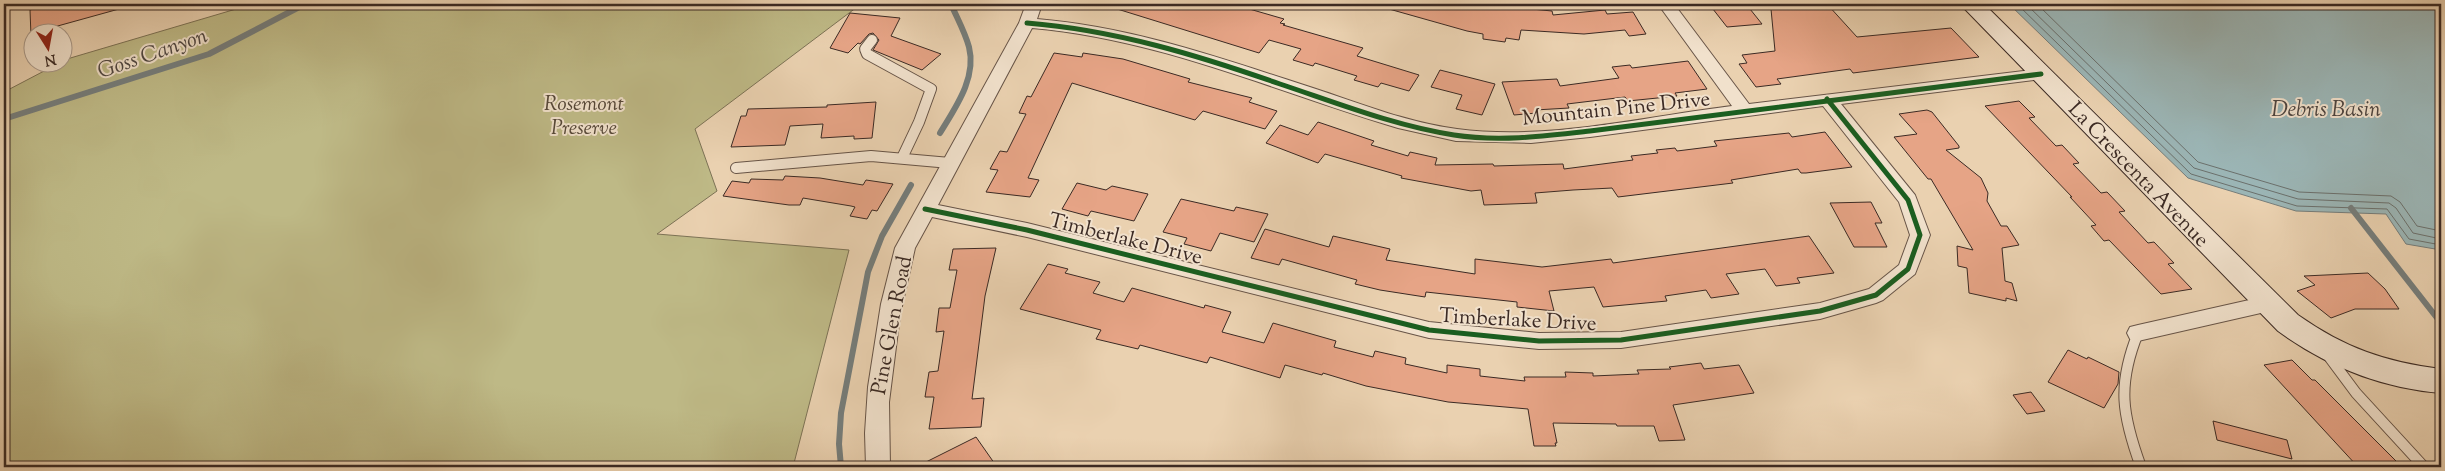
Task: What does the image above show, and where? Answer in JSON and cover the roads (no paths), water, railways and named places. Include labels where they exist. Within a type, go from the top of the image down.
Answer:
[{"type":"street","name":"Pine Glen Road","points":[[878,467],[875,438],[875,408],[894,286],[905,248],[1027,23],[1034,4]]},
{"type":"street","points":[[1666,4],[1744,110]]},
{"type":"street","name":"La Crescenta Avenue","points":[[1972,4],[2267,304],[2315,343],[2365,365],[2395,373],[2441,381]]},
{"type":"street","name":"Mountain Pine Drive","points":[[1027,23],[1059,24],[1103,30],[1148,41],[1407,125],[1473,137],[1564,134],[1827,99],[2041,74]]},
{"type":"street","name":"Timberlake Drive","points":[[925,209],[1027,230],[1429,330],[1540,341],[1621,340],[1820,312],[1876,296],[1908,269],[1920,235],[1908,200],[1827,99]]},
{"type":"street","points":[[2138,333],[2267,304]]},
{"type":"lane","points":[[872,40],[865,49],[867,54],[930,89],[919,122],[902,158]]},
{"type":"lane","points":[[736,168],[842,156],[902,158],[950,163]]},
{"type":"lane","points":[[2138,333],[2126,366],[2124,404],[2130,439],[2141,467]]},
{"type":"lane","points":[[2315,343],[2356,393],[2424,467]]},
{"type":"water","name":"Debris Basin","points":[[2009,4],[2441,4],[2441,250],[2406,244],[2386,214],[2296,211],[2188,178]]},
{"type":"waterway","name":"Goss Canyon","points":[[4,119],[209,54],[305,4]]},
{"type":"waterway","points":[[940,133],[963,92],[970,70],[971,59],[963,30],[951,4]]},
{"type":"waterway","points":[[841,467],[839,444],[841,413],[868,272],[882,236],[911,185]]},
{"type":"waterway","points":[[2351,208],[2441,323]]},
{"type":"park label","name":"Rosemont Preserve","points":[[584,115]]}]
